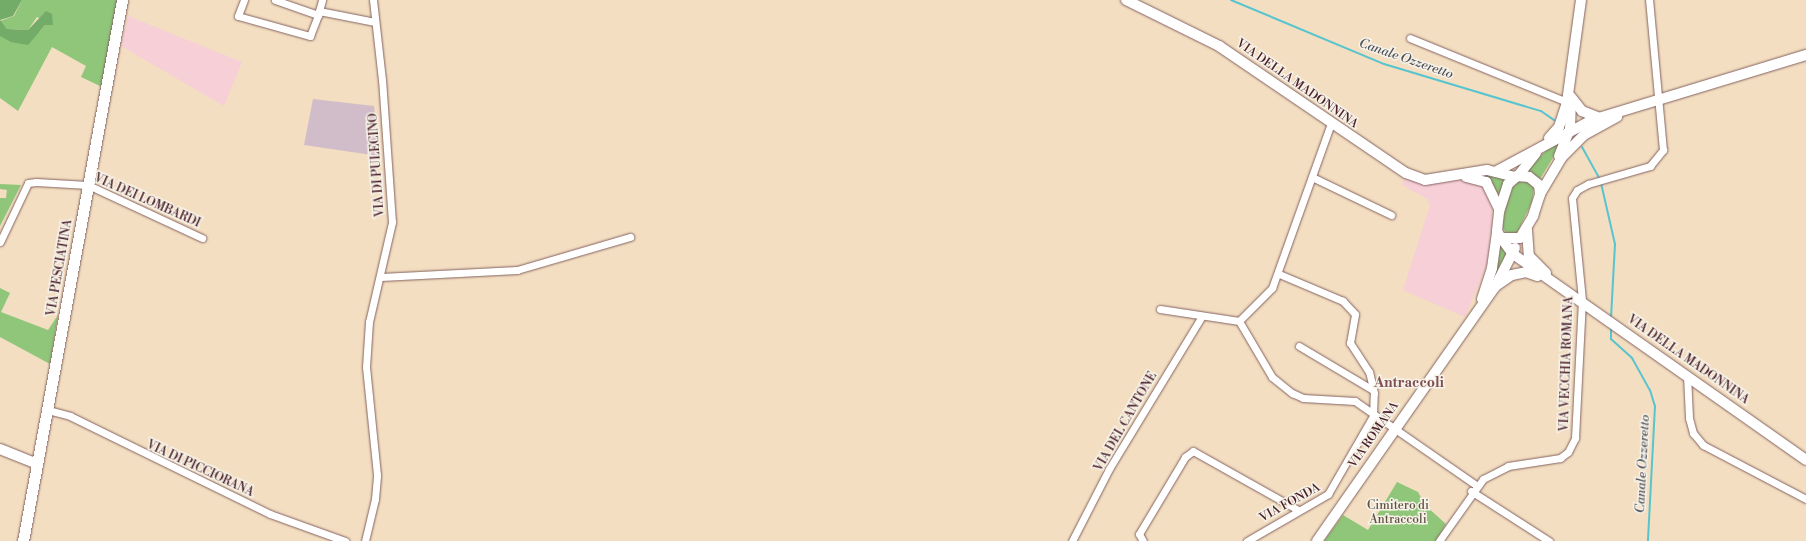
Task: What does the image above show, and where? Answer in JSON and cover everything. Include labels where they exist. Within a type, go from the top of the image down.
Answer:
[{"type":"main road","name":"VIA PESCIATINA","points":[[23,541],[122,0]]},
{"type":"main road","name":"VIA DELLA MADONNINA","points":[[1126,0],[1219,46],[1406,174],[1425,180],[1454,178]]},
{"type":"main road","points":[[1554,282],[1530,256],[1526,244],[1527,230],[1540,194],[1570,129],[1570,82],[1581,0]]},
{"type":"main road","points":[[1454,178],[1497,171],[1570,129],[1599,118],[1806,55]]},
{"type":"main road","points":[[1569,100],[1582,111],[1599,118]]},
{"type":"main road","points":[[1480,305],[1492,268],[1500,235],[1500,212],[1508,184],[1517,176],[1559,127],[1569,100]]},
{"type":"main road","points":[[1551,171],[1584,135],[1639,106]]},
{"type":"main road","points":[[1497,171],[1534,180],[1540,194]]},
{"type":"main road","points":[[1454,178],[1486,182],[1494,193],[1500,212]]},
{"type":"main road","points":[[1480,305],[1495,287],[1520,238],[1527,230]]},
{"type":"main road","points":[[1500,235],[1520,238]]},
{"type":"main road","points":[[1500,235],[1512,254],[1554,282]]},
{"type":"main road","points":[[1495,287],[1512,275],[1526,272],[1554,282]]},
{"type":"main road","name":"VIA DELLA MADONNINA","points":[[1554,282],[1582,300],[1806,460]]},
{"type":"main road","name":"VIA ROMANA","points":[[1317,541],[1480,305]]},
{"type":"main road","points":[[0,449],[37,464]]},
{"type":"street","points":[[244,0],[238,16],[310,36],[322,0]]},
{"type":"street","points":[[275,0],[318,13],[375,22]]},
{"type":"street","name":"VIA DI PULECINO","points":[[365,541],[377,475],[366,367],[367,344],[373,299],[381,277],[392,211],[373,0]]},
{"type":"street","points":[[1649,0],[1660,99]]},
{"type":"street","points":[[1410,38],[1569,100]]},
{"type":"street","name":"VIA VECCHIA ROMANA","points":[[1439,541],[1476,485],[1508,466],[1548,462],[1564,456],[1575,438],[1579,399],[1582,300],[1573,204],[1577,190],[1603,179],[1635,172],[1658,158],[1663,150],[1664,132],[1660,99]]},
{"type":"street","points":[[1239,321],[1272,288],[1280,274],[1331,123]]},
{"type":"street","points":[[1312,177],[1391,215]]},
{"type":"street","name":"VIA DEI LOMBARDI","points":[[0,242],[28,183],[88,185],[202,238]]},
{"type":"street","points":[[381,277],[502,273],[574,256],[630,237]]},
{"type":"street","name":"VIA FONDA","points":[[1246,541],[1298,510],[1321,500],[1334,488],[1373,416],[1373,390],[1369,372],[1350,343],[1356,319],[1350,308],[1330,294],[1280,274]]},
{"type":"street","points":[[1160,309],[1239,321]]},
{"type":"street","name":"VIA DEL CANTONE","points":[[1072,541],[1109,469],[1202,316]]},
{"type":"street","points":[[1239,321],[1272,377],[1292,393],[1303,398],[1348,398],[1393,431],[1435,454],[1476,485]]},
{"type":"street","points":[[1299,346],[1373,390]]},
{"type":"street","points":[[1687,375],[1689,418],[1693,434],[1703,445],[1806,499]]},
{"type":"street","name":"VIA DI PICCIORANA","points":[[48,410],[70,416],[270,514],[345,541]]},
{"type":"street","points":[[1143,541],[1139,534],[1185,457],[1193,451],[1298,510]]},
{"type":"street","points":[[1471,492],[1549,541]]},
{"type":"shaded area","points":[[128,16],[242,62],[224,106],[121,46]]},
{"type":"shaded area","points":[[313,99],[374,106],[379,156],[304,145]]},
{"type":"shaded area","points":[[1404,177],[1428,184],[1465,179],[1481,184],[1493,201],[1488,262],[1465,317],[1403,290],[1430,205],[1427,199],[1402,185]]},
{"type":"green space","points":[[0,0],[22,0],[13,16],[0,20]]},
{"type":"green space","points":[[22,0],[118,0],[102,87],[81,77],[86,66],[52,47],[18,111],[0,98],[0,36],[40,31],[45,25],[53,25],[37,17],[28,30],[7,29],[0,21],[14,16]]},
{"type":"green space","points":[[46,11],[52,14],[53,25],[45,25],[28,45],[11,42],[0,36],[0,20],[7,29],[28,30]]},
{"type":"green space","points":[[1562,137],[1560,146],[1540,179],[1524,170]]},
{"type":"green space","points":[[1489,174],[1509,176],[1499,194],[1481,176]]},
{"type":"green space","points":[[1519,181],[1527,182],[1534,187],[1532,202],[1517,233],[1506,233],[1502,227],[1505,210],[1513,187]]},
{"type":"green space","points":[[0,184],[21,185],[0,226],[0,198],[6,198],[7,190],[0,189]]},
{"type":"green space","points":[[1499,243],[1508,254],[1489,290]]},
{"type":"green space","points":[[0,288],[10,293],[1,312],[48,330],[58,315],[50,364],[0,337]]},
{"type":"green space","name":"Cimitero di Antraccoli","points":[[1397,482],[1418,492],[1426,506],[1446,524],[1436,541],[1324,541],[1343,515],[1368,530]]},
{"type":"waterway","name":"Canale Ozzeretto","points":[[1231,0],[1384,64],[1541,111],[1554,120]]},
{"type":"waterway","name":"Canale Ozzeretto","points":[[1582,147],[1600,179]]},
{"type":"waterway","name":"Canale Ozzeretto","points":[[1601,183],[1615,244],[1611,318]]},
{"type":"waterway","name":"Canale Ozzeretto","points":[[1611,327],[1611,339],[1632,358],[1650,390],[1655,406],[1648,541]]},
{"type":"district","name":"Antraccoli","points":[[1409,383]]}]
